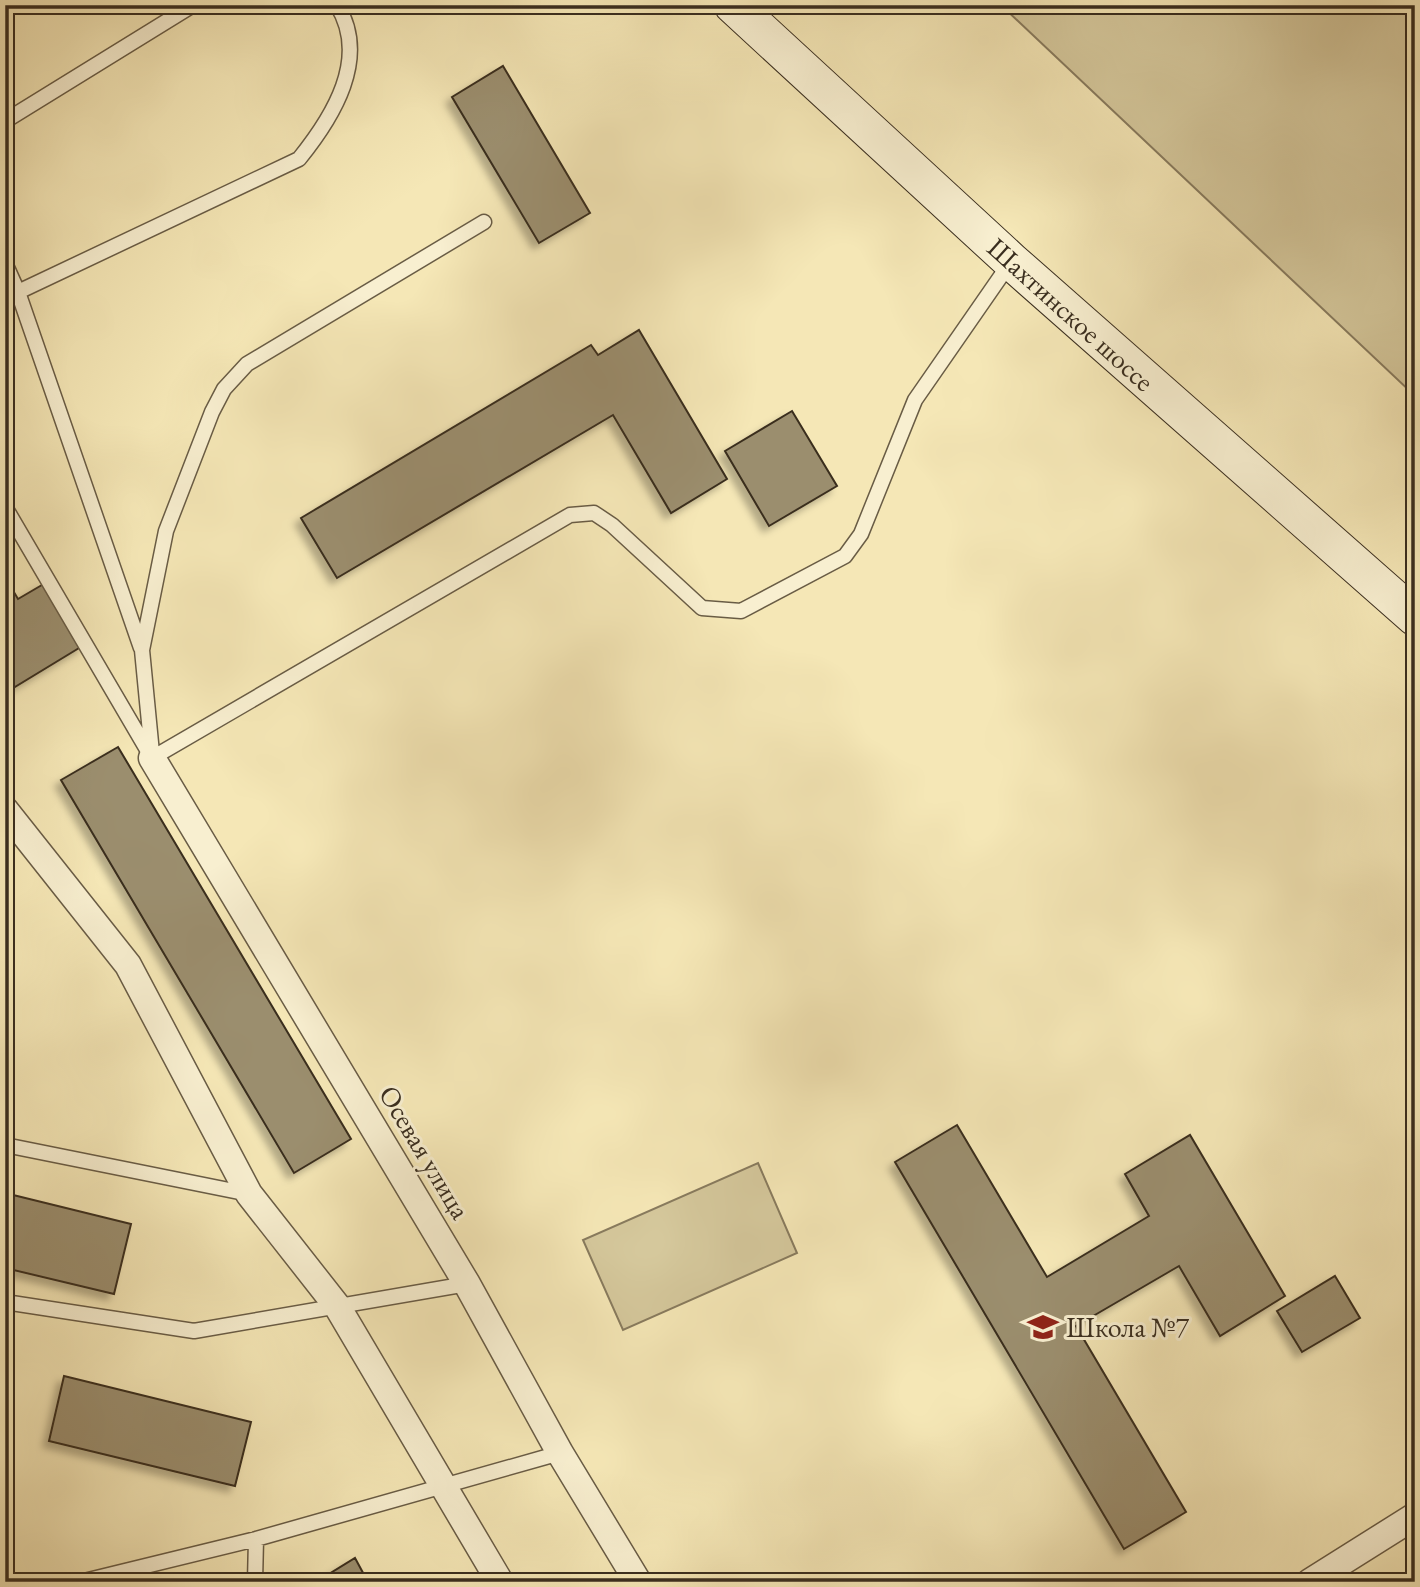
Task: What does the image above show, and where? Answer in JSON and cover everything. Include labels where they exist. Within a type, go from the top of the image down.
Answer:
[{"type":"main road","name":"Шахтинское шоссе","points":[[733,5],[1011,261],[1415,617]]},
{"type":"street","name":"Осевая улица","points":[[152,758],[467,1284],[560,1453],[638,1582]]},
{"type":"street","points":[[5,810],[128,965],[249,1194],[337,1306],[500,1582]]},
{"type":"street","points":[[1310,1582],[1415,1516]]},
{"type":"lane","points":[[5,121],[193,5]]},
{"type":"lane","points":[[18,292],[299,159],[328,122],[349,74],[348,22],[337,5]]},
{"type":"lane","points":[[142,650],[166,531],[212,412],[224,389],[247,364],[484,222]]},
{"type":"lane","points":[[152,758],[570,515],[594,513],[611,525],[702,608],[722,611],[741,611],[845,556],[861,534],[915,400],[1011,261]]},
{"type":"lane","points":[[5,263],[18,292],[142,650],[152,758]]},
{"type":"lane","points":[[5,507],[152,758]]},
{"type":"lane","points":[[5,1146],[249,1194]]},
{"type":"lane","points":[[5,1302],[194,1331],[467,1284]]},
{"type":"lane","points":[[80,1582],[256,1539],[560,1453]]},
{"type":"lane","points":[[255,1582],[256,1539]]},
{"type":"shaded area","points":[[1001,5],[1415,5],[1415,396]]},
{"type":"shaded area","points":[[758,1163],[797,1253],[623,1330],[583,1240]]},
{"type":"building","points":[[503,66],[590,213],[539,243],[452,97]]},
{"type":"building","points":[[639,330],[727,479],[671,513],[613,415],[337,578],[301,518],[591,345],[598,355]]},
{"type":"building","points":[[792,411],[837,486],[769,526],[725,451]]},
{"type":"building","points":[[5,577],[18,599],[47,582],[84,645],[5,693]]},
{"type":"building","points":[[118,747],[351,1139],[294,1173],[61,780]]},
{"type":"building","points":[[5,1026],[12,1027],[5,1055]]},
{"type":"building","points":[[957,1125],[1047,1277],[1149,1216],[1125,1174],[1190,1135],[1285,1296],[1220,1336],[1179,1266],[1076,1326],[1186,1512],[1124,1549],[895,1162]]},
{"type":"building","points":[[5,1193],[131,1224],[114,1294],[5,1268]]},
{"type":"building","points":[[1335,1276],[1360,1318],[1302,1352],[1277,1311]]},
{"type":"building","points":[[64,1376],[251,1422],[235,1486],[49,1441]]},
{"type":"building","points":[[355,1558],[368,1582],[316,1582]]},
{"type":"place","name":"Школа №7","points":[[1043,1327]]}]
